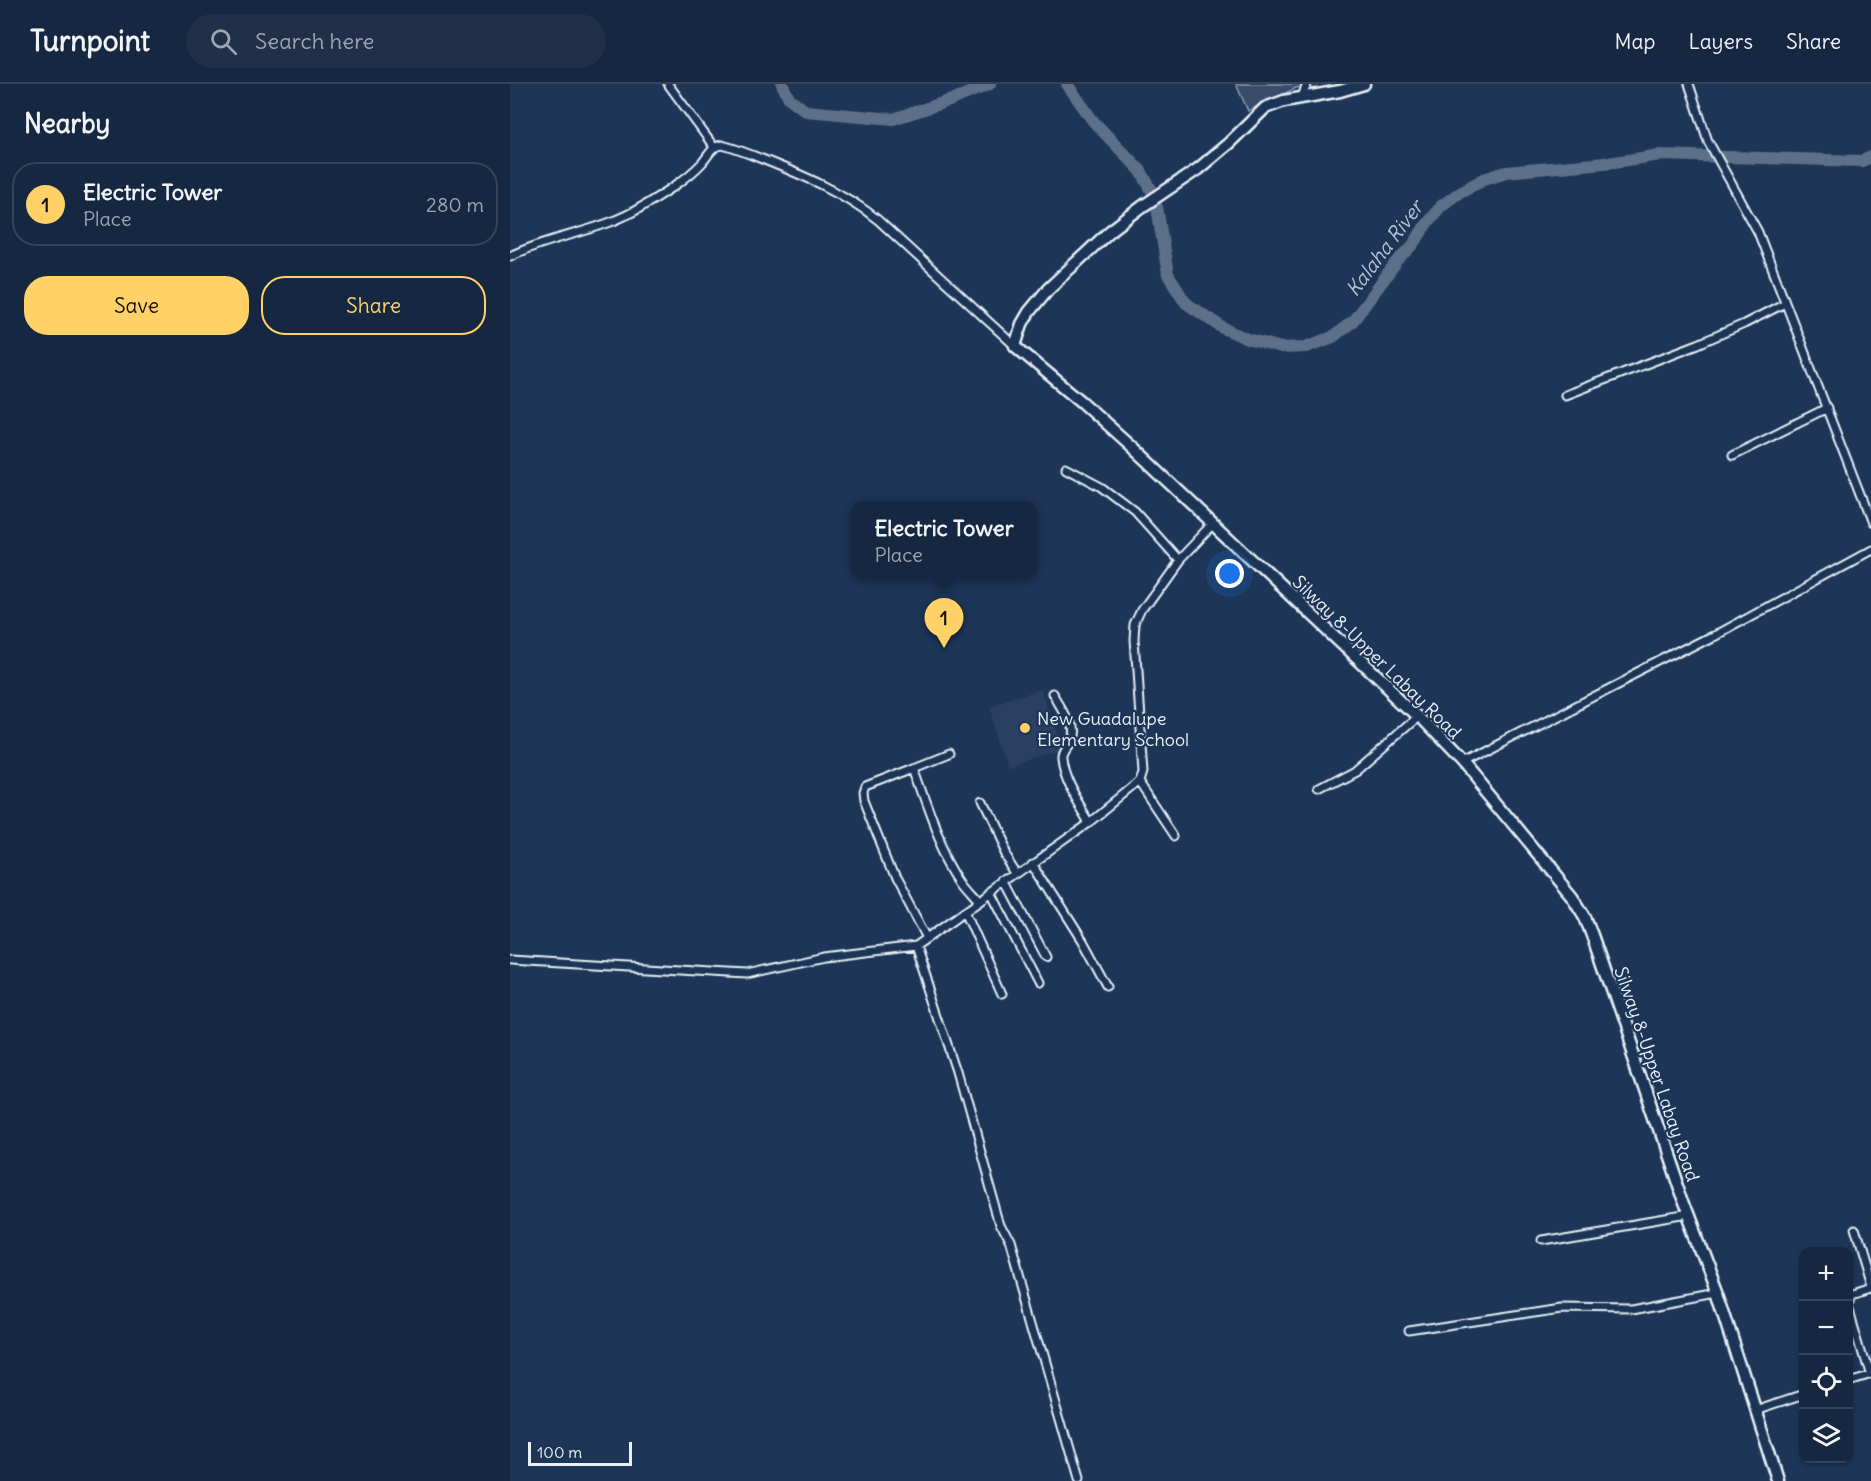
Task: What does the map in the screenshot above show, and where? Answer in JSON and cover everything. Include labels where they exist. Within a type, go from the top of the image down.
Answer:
[{"type":"main road","points":[[1015,346],[1022,324],[1038,300],[1110,231],[1198,168],[1229,143],[1265,108],[1284,101],[1340,91],[1364,84]]},
{"type":"main road","name":"Silway 8-Upper Labay Road","points":[[1015,346],[1082,402],[1417,716],[1462,763],[1580,907],[1593,938],[1718,1293],[1778,1481]]},
{"type":"street","points":[[668,84],[714,147]]},
{"type":"street","points":[[1302,98],[1307,84]]},
{"type":"street","points":[[1689,84],[1708,141],[1758,232],[1871,523]]},
{"type":"street","points":[[510,256],[533,246],[595,229],[629,214],[692,172],[714,147],[726,146],[780,166],[860,206],[1015,346]]},
{"type":"street","points":[[1565,395],[1698,344],[1785,303]]},
{"type":"street","points":[[1732,455],[1827,408]]},
{"type":"street","points":[[1066,468],[1102,487],[1135,512],[1178,560]]},
{"type":"street","points":[[510,960],[747,974],[824,957],[916,946],[1091,822],[1140,782],[1143,772],[1134,641],[1135,626],[1143,610],[1178,560],[1212,524]]},
{"type":"street","points":[[1462,763],[1715,634],[1871,549]]},
{"type":"street","points":[[1055,696],[1067,718],[1070,729],[1069,739],[1061,758],[1070,784],[1091,822]]},
{"type":"street","points":[[1319,789],[1355,770],[1417,716]]},
{"type":"street","points":[[927,938],[894,878],[863,796],[864,789],[868,785],[949,754]]},
{"type":"street","points":[[914,768],[933,822],[946,849],[960,876],[980,900]]},
{"type":"street","points":[[1140,782],[1176,836]]},
{"type":"street","points":[[980,803],[1004,853],[1017,873]]},
{"type":"street","points":[[1033,862],[1108,987]]},
{"type":"street","points":[[1006,881],[1046,957]]},
{"type":"street","points":[[991,892],[1038,983]]},
{"type":"street","points":[[965,911],[1002,994]]},
{"type":"street","points":[[916,946],[960,1080],[1001,1226],[1011,1245],[1079,1481]]},
{"type":"street","points":[[1542,1241],[1689,1216]]},
{"type":"street","points":[[1853,1378],[1871,1373],[1849,1303],[1852,1294],[1871,1287],[1854,1230]]},
{"type":"street","points":[[1409,1331],[1562,1308],[1631,1309],[1718,1293]]},
{"type":"street","points":[[1755,1410],[1799,1395]]},
{"type":"shaded area","points":[[1236,84],[1318,84],[1296,88],[1248,111]]},
{"type":"shaded area","name":"New Guadalupe Elementary School","points":[[1043,690],[1061,749],[1008,766],[989,706]]},
{"type":"waterway","name":"Kalaha River","points":[[782,84],[789,98],[806,111],[893,119],[952,100],[990,84]]},
{"type":"waterway","name":"Kalaha River","points":[[1067,84],[1093,121],[1141,171],[1152,191]]},
{"type":"waterway","name":"Kalaha River","points":[[1157,207],[1168,275],[1186,303],[1223,328],[1248,339],[1281,348],[1306,347],[1333,337],[1353,321],[1441,206],[1484,179],[1506,172],[1615,162],[1660,155],[1862,161],[1871,157]]},
{"type":"place","name":"Electric Tower","points":[[944,648]]},
{"type":"place","name":"New Guadalupe Elementary School","points":[[1025,728]]}]
